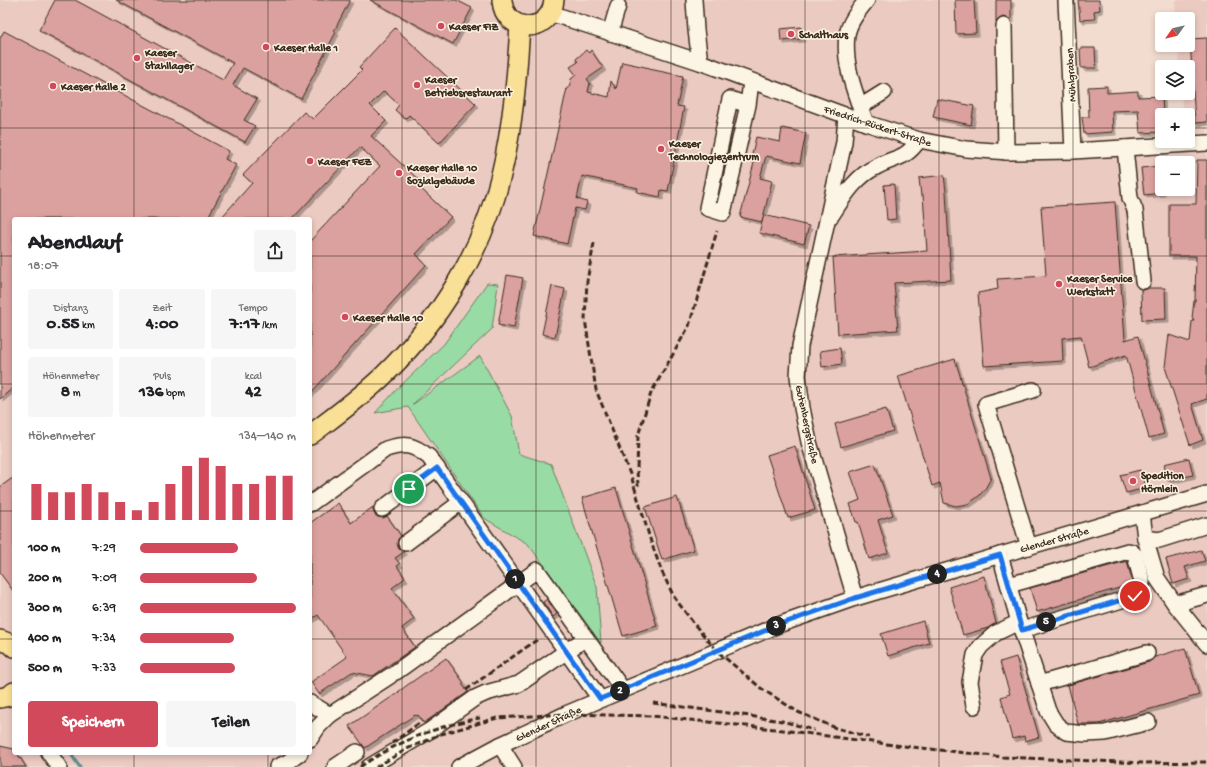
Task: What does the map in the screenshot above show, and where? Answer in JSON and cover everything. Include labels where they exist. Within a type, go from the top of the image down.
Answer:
[{"type":"main road","points":[[502,0],[504,11],[508,17],[520,25],[535,25],[546,19],[552,7]]},
{"type":"main road","points":[[312,434],[350,405],[397,361],[424,330],[460,278],[480,238],[494,201],[501,175],[511,122],[520,25]]},
{"type":"main road","points":[[0,640],[12,646]]},
{"type":"street","points":[[694,0],[700,62]]},
{"type":"street","points":[[866,122],[860,107],[847,57],[847,34],[854,18],[867,0]]},
{"type":"street","name":"Mühlgraben","points":[[1066,0],[1073,151]]},
{"type":"street","points":[[610,33],[618,6]]},
{"type":"street","name":"Friedrich-Rückert-Straße","points":[[552,7],[610,33],[700,62],[751,82],[919,140],[966,148],[1006,152],[1073,151],[1207,143]]},
{"type":"street","points":[[1004,26],[1006,152]]},
{"type":"street","points":[[748,105],[730,100],[707,208],[724,213],[748,105],[751,82]]},
{"type":"street","points":[[860,107],[884,92]]},
{"type":"street","name":"Gutenbergstraße","points":[[846,115],[844,142],[800,346],[798,376],[802,408],[809,442],[855,598]]},
{"type":"street","name":"Gutenbergstraße","points":[[826,224],[849,189],[857,180],[875,167],[903,156],[912,150],[919,140]]},
{"type":"street","points":[[1125,148],[1130,198],[1135,210],[1143,281]]},
{"type":"street","points":[[1029,546],[986,404],[1033,390]]},
{"type":"street","points":[[312,503],[386,449],[400,444],[416,447],[429,457],[600,699]]},
{"type":"street","points":[[382,509],[437,468]]},
{"type":"street","name":"Glender Straße","points":[[459,767],[500,745],[600,699],[781,624],[855,598],[1207,494]]},
{"type":"street","points":[[406,542],[461,502]]},
{"type":"street","points":[[1142,513],[1145,538],[1157,578],[1175,604],[1207,644]]},
{"type":"street","points":[[1145,538],[1159,540],[1207,526]]},
{"type":"street","points":[[974,706],[970,682],[975,655],[981,646],[996,634],[1020,626],[1135,596],[1141,592],[1142,582],[1134,555],[1132,552],[1128,551],[1009,585]]},
{"type":"street","points":[[1000,555],[1020,626],[1039,684],[1048,711],[1056,724],[1066,732],[1086,734],[1105,733],[1148,722]]},
{"type":"street","points":[[312,736],[318,727],[330,715],[393,674],[537,570],[623,690]]},
{"type":"street","points":[[1175,604],[1207,595]]},
{"type":"street","points":[[369,767],[430,731],[475,698],[486,693],[519,684],[586,638]]},
{"type":"street","points":[[1039,684],[1147,653]]},
{"type":"street","points":[[312,704],[330,715]]},
{"type":"street","points":[[500,745],[514,767]]},
{"type":"street","points":[[335,767],[357,752]]},
{"type":"street","points":[[51,755],[59,767]]},
{"type":"street","points":[[277,767],[288,762],[297,755]]},
{"type":"shaded area","points":[[0,0],[1007,0],[1009,152],[1207,150],[1207,767],[0,767]]},
{"type":"shaded area","points":[[1175,0],[1207,0],[1207,133],[1195,134],[1195,108],[1182,108],[1182,100],[1195,100],[1195,60],[1179,60],[1179,52],[1195,52],[1195,12],[1176,12]]},
{"type":"green space","points":[[487,283],[498,284],[492,329],[412,405],[480,356],[512,416],[519,454],[551,464],[597,587],[601,643],[528,544],[484,518],[408,407],[375,413],[398,388],[444,344]]},
{"type":"building","points":[[55,0],[75,0],[223,80],[233,63],[116,0],[350,0],[334,31],[336,32],[301,99],[243,68],[233,85],[257,99],[244,120],[255,126],[245,142],[39,30]]},
{"type":"building","name":"Kaeser FIZ","points":[[370,0],[456,0],[472,8],[453,44]]},
{"type":"building","points":[[955,0],[974,0],[976,33],[956,34]]},
{"type":"building","points":[[996,0],[1011,0],[1011,20],[1003,17],[996,22]]},
{"type":"building","points":[[1078,0],[1099,0],[1100,10],[1094,11],[1095,19],[1080,20]]},
{"type":"building","name":"Schalthaus","points":[[801,27],[802,39],[781,41],[780,29]]},
{"type":"building","points":[[395,28],[476,104],[439,143],[409,115],[405,119],[395,110],[399,105],[384,91],[370,105],[386,121],[371,136],[419,180],[416,184],[451,217],[416,254],[426,265],[312,392],[312,239],[380,166],[360,147],[294,217],[222,217],[252,183],[243,175],[304,112],[313,119],[362,70],[359,67]]},
{"type":"building","name":"Kaeser Halle 2","points":[[4,31],[229,151],[225,159],[236,165],[208,217],[12,217],[12,389],[0,399],[0,38]]},
{"type":"building","points":[[1207,38],[1207,122],[1195,123],[1194,100],[1195,100],[1195,60],[1191,60],[1191,52],[1195,52],[1195,39]]},
{"type":"building","points":[[1080,48],[1095,48],[1096,68],[1081,68]]},
{"type":"building","points":[[586,50],[589,53],[591,50],[603,68],[587,79],[590,83],[588,92],[609,97],[611,81],[616,89],[622,62],[683,76],[677,106],[684,107],[668,191],[661,190],[660,197],[637,192],[638,188],[582,176],[577,199],[587,202],[585,210],[575,208],[567,244],[534,236],[567,88],[569,88],[571,79],[576,75],[570,67],[578,62],[576,59]]},
{"type":"building","points":[[1107,86],[1107,93],[1138,91],[1138,97],[1155,96],[1155,100],[1162,100],[1163,108],[1155,108],[1155,132],[1140,133],[1138,110],[1112,111],[1113,132],[1084,134],[1082,117],[1089,117],[1088,87]]},
{"type":"building","points":[[937,99],[974,106],[971,125],[933,117]]},
{"type":"building","points":[[782,128],[806,133],[800,163],[766,156],[760,178],[772,181],[762,222],[740,217],[756,155],[752,154],[756,137],[780,142]]},
{"type":"building","points":[[1197,160],[1207,160],[1207,399],[1192,404],[1203,440],[1190,445],[1165,367],[1169,335],[1190,342],[1192,321],[1194,321],[1192,318],[1195,301],[1196,256],[1169,256],[1169,204],[1196,204]]},
{"type":"building","points":[[1155,167],[1155,194],[1144,195],[1141,168]]},
{"type":"building","points":[[944,175],[951,280],[894,283],[898,330],[838,334],[833,257],[927,251],[923,195],[921,196],[919,178]]},
{"type":"building","points":[[894,184],[896,219],[887,220],[884,185]]},
{"type":"building","name":"Kaeser Service Werkstatt","points":[[1115,202],[1125,340],[1138,336],[1164,434],[1149,438],[1126,355],[1089,367],[1081,336],[1062,338],[1063,361],[984,366],[978,293],[998,289],[997,279],[1046,276],[1041,207]]},
{"type":"building","points":[[764,215],[809,226],[804,244],[759,233]]},
{"type":"building","points":[[507,275],[523,278],[514,328],[498,325]]},
{"type":"building","points":[[552,286],[565,289],[555,337],[542,334]]},
{"type":"building","points":[[1149,288],[1165,288],[1166,319],[1142,320],[1141,290]]},
{"type":"building","points":[[840,348],[842,364],[822,367],[820,351]]},
{"type":"building","points":[[955,359],[991,478],[979,496],[968,504],[956,506],[944,503],[940,483],[932,486],[898,376]]},
{"type":"building","points":[[886,409],[893,431],[841,447],[835,424]]},
{"type":"building","points":[[795,446],[815,510],[788,518],[767,455]]},
{"type":"building","points":[[1189,458],[1193,475],[1168,481],[1164,464]]},
{"type":"building","points":[[875,464],[893,515],[878,520],[888,553],[869,559],[858,522],[856,522],[850,504],[860,500],[850,472]]},
{"type":"building","name":"Spedition Hörnlein","points":[[1140,470],[1146,488],[1126,493],[1120,475]]},
{"type":"building","points":[[12,478],[12,589],[0,573],[0,487]]},
{"type":"building","points":[[616,488],[657,626],[623,636],[582,498]]},
{"type":"building","points":[[677,497],[694,550],[662,560],[645,507]]},
{"type":"building","points":[[338,503],[351,523],[373,507],[375,515],[378,517],[383,518],[387,516],[401,536],[398,539],[397,544],[399,549],[404,552],[395,558],[400,564],[397,566],[405,578],[392,588],[414,619],[402,628],[415,647],[373,676],[352,672],[319,694],[312,681],[347,657],[318,615],[312,619],[312,522]]},
{"type":"building","points":[[1201,550],[1205,561],[1185,567],[1189,579],[1173,584],[1166,559]]},
{"type":"building","points":[[1127,561],[1133,584],[1037,612],[1030,588]]},
{"type":"building","points":[[984,576],[996,623],[988,628],[963,635],[949,587]]},
{"type":"building","points":[[547,599],[557,614],[553,617],[543,602]]},
{"type":"building","points":[[923,621],[929,643],[888,656],[881,634]]},
{"type":"building","points":[[1185,648],[1199,695],[1099,724],[1078,724],[1068,685],[1149,662],[1155,657]]},
{"type":"building","points":[[1016,657],[1039,737],[1025,741],[1024,736],[1012,739],[1001,697],[1010,694],[1000,662]]},
{"type":"building","points":[[446,658],[464,683],[462,684],[468,692],[424,723],[418,715],[415,715],[365,748],[349,726]]},
{"type":"building","points":[[0,746],[12,749],[12,755],[18,755],[26,767],[0,767]]},
{"type":"waterway","points":[[72,755],[80,767]]},
{"type":"railway","points":[[638,486],[638,436],[651,393],[689,326],[717,231]]},
{"type":"railway","points":[[594,243],[587,281],[585,319],[596,390],[632,479],[651,542],[662,572],[674,597],[717,651],[762,689],[798,712],[836,728],[869,737]]},
{"type":"railway","points":[[466,690],[538,639]]},
{"type":"railway","points":[[653,703],[782,721],[814,730]]},
{"type":"railway","points":[[376,767],[407,749],[438,735],[497,718],[566,714],[652,716],[775,729],[894,745],[1003,757],[1143,763],[1207,762]]},
{"type":"railway","points":[[360,767],[388,750],[417,736],[464,721],[480,718]]},
{"type":"railway","points":[[392,743],[422,721]]},
{"type":"place","name":"Kaeser FIZ","points":[[441,26]]},
{"type":"place","name":"Schalthaus","points":[[791,34]]},
{"type":"place","name":"Kaeser Halle 1","points":[[266,47]]},
{"type":"place","name":"Kaeser Stahllager","points":[[137,58]]},
{"type":"place","name":"Kaeser Betriebsrestaurant","points":[[417,85]]},
{"type":"place","name":"Kaeser Halle 2","points":[[53,86]]},
{"type":"place","name":"Kaeser Technologiezentrum","points":[[661,149]]},
{"type":"place","name":"Kaeser FEZ","points":[[310,161]]},
{"type":"place","name":"Kaeser Halle 10 Sozialgebäude","points":[[399,173]]},
{"type":"place","name":"Kaeser Service Werkstatt","points":[[1059,284]]},
{"type":"place","name":"Kaeser Halle 10","points":[[345,317]]},
{"type":"place","name":"Spedition Hörnlein","points":[[1133,481]]},
{"type":"route","points":[[409,489],[437,468],[600,699],[781,624],[855,598],[1000,555],[1022,630],[1135,596]]}]
